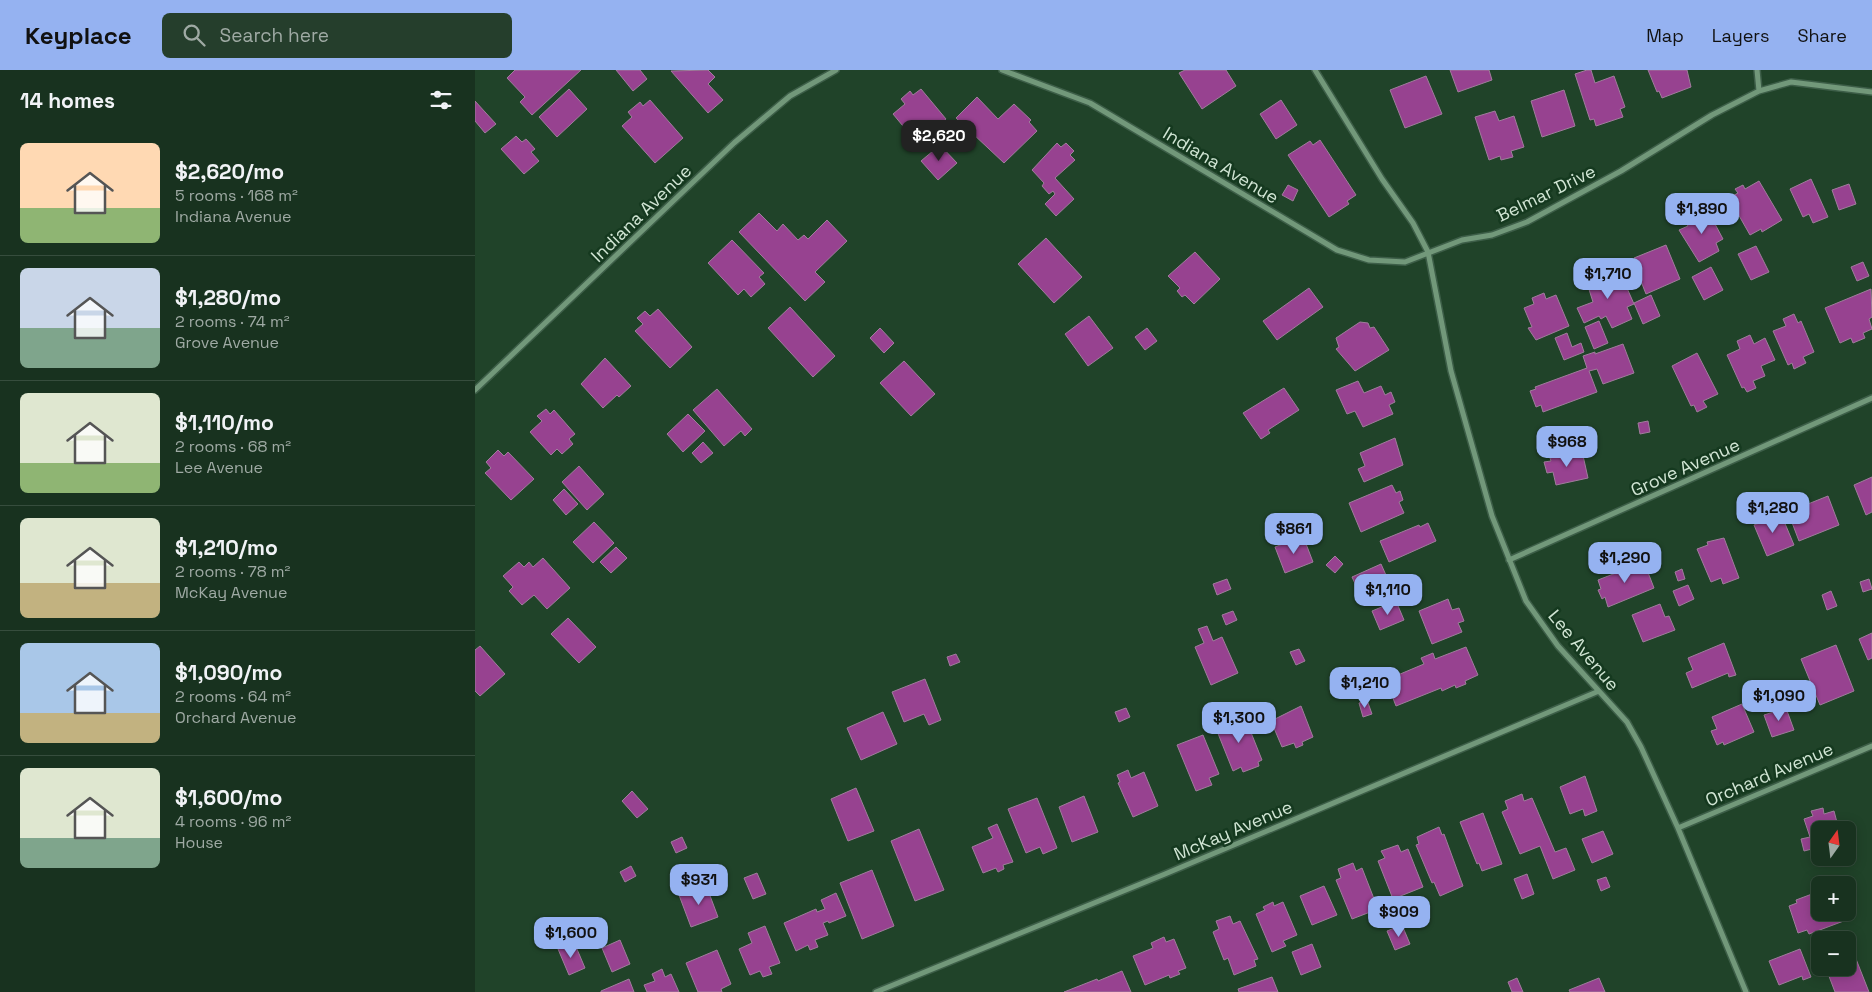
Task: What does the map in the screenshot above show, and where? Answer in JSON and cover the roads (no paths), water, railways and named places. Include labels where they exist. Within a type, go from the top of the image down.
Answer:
[{"type":"street","name":"Indiana Avenue","points":[[475,390],[734,143],[790,96],[836,70]]},
{"type":"street","name":"Indiana Avenue","points":[[1002,70],[1064,93],[1107,112],[1337,250],[1369,260],[1405,262],[1429,252]]},
{"type":"street","points":[[1315,70],[1382,179],[1413,223],[1429,252]]},
{"type":"street","points":[[1757,70],[1759,91]]},
{"type":"street","name":"Belmar Drive","points":[[1429,252],[1462,240],[1492,234],[1543,214],[1621,171],[1712,116],[1759,91],[1791,82],[1872,92]]},
{"type":"street","name":"Lee Avenue","points":[[1429,252],[1451,371],[1492,516],[1526,600],[1558,646],[1627,722],[1641,747],[1678,828],[1746,992]]},
{"type":"street","name":"Grove Avenue","points":[[1509,560],[1872,398]]},
{"type":"street","name":"McKay Avenue","points":[[876,992],[1165,874],[1599,691]]},
{"type":"street","name":"Orchard Avenue","points":[[1678,828],[1872,746]]}]
